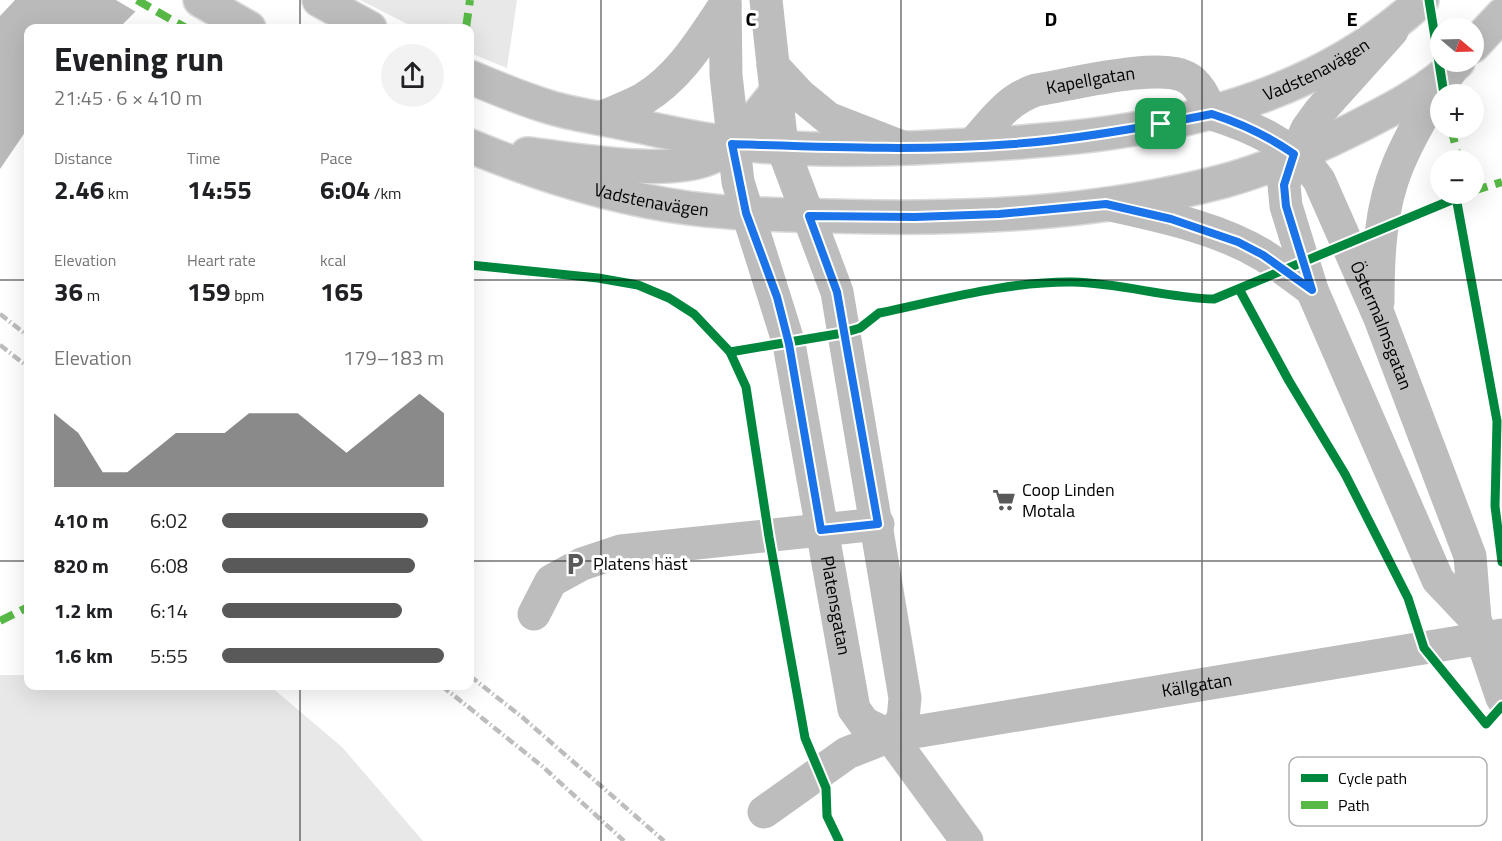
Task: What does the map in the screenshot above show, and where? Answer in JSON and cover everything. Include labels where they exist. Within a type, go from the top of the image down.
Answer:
[{"type":"street","points":[[200,0],[242,24]]},
{"type":"street","points":[[319,0],[363,24]]},
{"type":"street","points":[[766,0],[782,146],[837,292],[878,524],[905,698],[903,719],[890,736]]},
{"type":"street","points":[[600,118],[643,99],[674,75],[699,44],[725,2]]},
{"type":"street","name":"Platensgatan","points":[[725,2],[726,75],[732,144],[746,213],[777,297],[789,344],[854,709],[864,723],[890,736],[966,841]]},
{"type":"street","name":"Vadstenavägen","points":[[474,79],[552,108],[732,144],[906,148],[972,146],[1110,134],[1212,114],[1328,68],[1363,48],[1417,5]]},
{"type":"street","name":"Vadstenavägen","points":[[1294,154],[1320,111],[1417,5]]},
{"type":"street","name":"Vadstenavägen","points":[[1484,34],[1502,15]]},
{"type":"street","name":"Kapellgatan","points":[[972,146],[1007,105],[1018,96],[1036,90],[1148,72],[1170,72],[1188,77],[1200,90],[1212,114]]},
{"type":"street","name":"Vadstenavägen","points":[[474,148],[533,172],[616,195],[688,208],[809,216],[915,217],[999,214],[1106,204],[1169,194],[1226,180],[1294,154],[1384,113],[1441,72]]},
{"type":"street","points":[[1378,316],[1378,258],[1384,216],[1397,167],[1415,130],[1452,72]]},
{"type":"street","points":[[774,80],[800,96],[828,118],[906,148]]},
{"type":"street","name":"Vadstenavägen","points":[[474,148],[656,166],[691,165],[714,156],[732,144],[774,80]]},
{"type":"street","name":"Vadstenavägen","points":[[1212,114],[1253,128],[1294,154]]},
{"type":"street","name":"Östermalmsgatan","points":[[1486,630],[1438,580],[1312,290],[1286,206],[1284,185],[1294,154],[1309,165],[1319,180],[1378,316],[1470,556],[1502,698]]},
{"type":"street","points":[[1106,204],[1171,219],[1238,242],[1263,255],[1312,290]]},
{"type":"street","points":[[534,614],[551,582],[582,564],[621,550],[878,524]]},
{"type":"street","name":"Källgatan","points":[[764,812],[847,753],[890,736],[1486,630]]},
{"type":"shaded area","points":[[15,0],[147,0],[123,24],[24,24],[24,134],[0,169],[0,16]]},
{"type":"shaded area","points":[[360,0],[517,0],[507,68],[474,55],[474,24],[407,24]]},
{"type":"shaded area","points":[[0,675],[24,675],[24,690],[275,690],[342,747],[423,841],[0,841]]},
{"type":"pier","points":[[116,0],[150,0],[138,13]]},
{"type":"railway","points":[[0,314],[24,333]]},
{"type":"railway","points":[[0,345],[24,364]]},
{"type":"railway","points":[[474,679],[522,717],[664,841]]},
{"type":"railway","points":[[447,690],[542,766],[624,841]]},
{"type":"marked path","points":[[137,0],[179,24]]},
{"type":"marked path","points":[[467,24],[470,0]]},
{"type":"marked path","points":[[1454,138],[1456,150]]},
{"type":"marked path","points":[[1484,188],[1502,182]]},
{"type":"marked path","points":[[0,621],[24,609]]},
{"type":"cycle path","points":[[1429,0],[1442,84]]},
{"type":"cycle path","points":[[730,352],[843,333],[860,328],[879,313],[976,292],[1025,285],[1091,283],[1214,299],[1442,204]]},
{"type":"cycle path","points":[[1457,204],[1497,421],[1495,506],[1502,562]]},
{"type":"cycle path","points":[[474,265],[598,278],[638,285],[669,298],[694,314],[730,352],[746,387],[769,537],[805,738],[826,788],[827,816],[839,841]]},
{"type":"cycle path","points":[[1239,289],[1289,381],[1345,474],[1408,598],[1424,648],[1486,724],[1502,706]]},
{"type":"place","name":"Coop Linden Motala","points":[[1004,500]]},
{"type":"place","name":"Platens häst","points":[[575,564]]},
{"type":"route","points":[[1212,114],[1244,124],[1270,137],[1294,154],[1284,185],[1286,206],[1312,290],[1263,255],[1238,242],[1171,219],[1106,204],[999,214],[915,217],[809,216],[837,292],[878,524],[821,530],[789,344],[777,297],[746,213],[732,144],[807,148],[906,148],[1014,144],[1110,134],[1161,124],[1212,114]]}]
